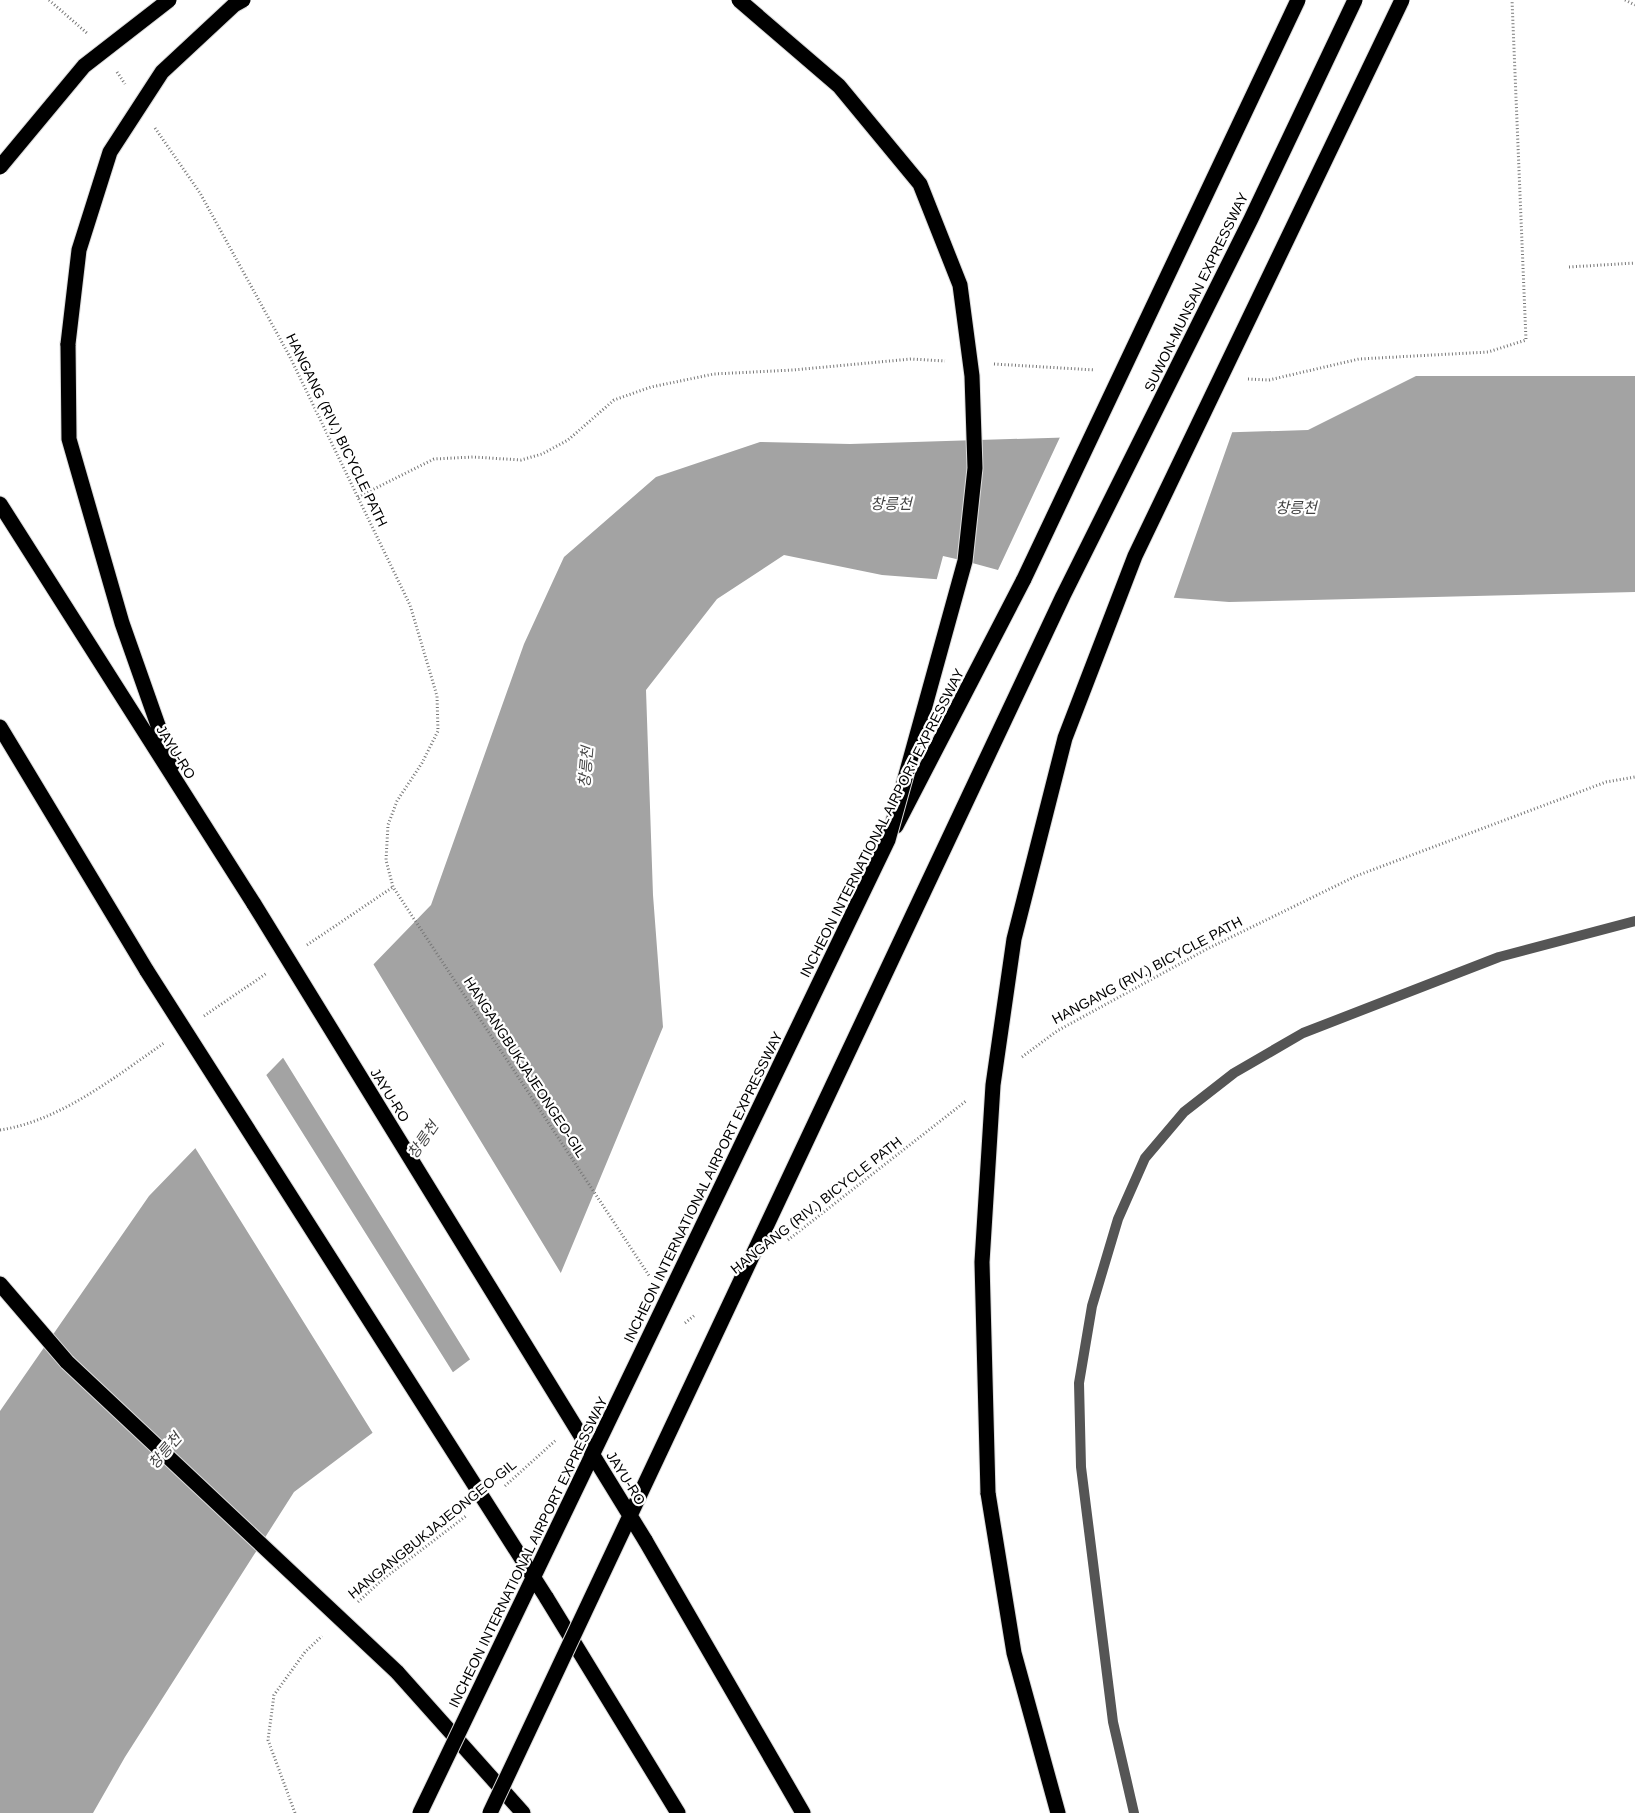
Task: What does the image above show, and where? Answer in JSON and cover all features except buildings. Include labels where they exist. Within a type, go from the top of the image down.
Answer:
[{"type":"highway","points":[[0,167],[84,66],[169,0]]},
{"type":"highway","points":[[181,790],[122,623],[69,440],[68,344],[79,250],[110,152],[162,72],[234,5],[243,0]]},
{"type":"highway","points":[[739,0],[839,86],[920,184],[960,285],[972,376],[975,468],[966,561],[888,840]]},
{"type":"highway","name":"INCHEON INTERNATIONAL AIRPORT EXPRESSWAY","points":[[420,1813],[888,840],[1024,579],[1298,0]]},
{"type":"highway","name":"SUWON-MUNSAN EXPRESSWAY","points":[[490,1813],[1063,596],[1246,228],[1355,0]]},
{"type":"highway","points":[[1058,1813],[1014,1653],[988,1493],[982,1262],[993,1085],[1014,939],[1065,738],[1135,556],[1402,0]]},
{"type":"highway","name":"JAYU-RO","points":[[0,504],[254,904],[645,1540],[803,1813]]},
{"type":"highway","points":[[0,728],[147,972],[546,1597],[678,1813]]},
{"type":"highway","points":[[0,1284],[67,1362],[397,1672],[523,1813]]},
{"type":"street","points":[[1134,1813],[1113,1722],[1081,1467],[1078,1383],[1092,1306],[1118,1219],[1144,1158],[1184,1112],[1234,1073],[1303,1033],[1499,956],[1635,921]]},
{"type":"path","points":[[48,0],[88,34]]},
{"type":"path","points":[[1239,378],[1269,380],[1359,359],[1488,352],[1526,340],[1512,0]]},
{"type":"path","points":[[1625,0],[1635,6]]},
{"type":"path","points":[[112,64],[128,89]]},
{"type":"path","name":"HANGANG (RIV.) BICYCLE PATH","points":[[150,121],[200,193],[290,356],[410,605],[436,696],[438,732],[422,763],[396,801],[388,825],[386,860],[393,887],[411,913]]},
{"type":"path","points":[[1569,268],[1635,263]]},
{"type":"path","points":[[358,497],[434,459],[473,457],[521,460],[542,454],[568,440],[614,400],[651,387],[714,374],[792,370],[911,359],[951,361]]},
{"type":"path","points":[[991,363],[1100,370]]},
{"type":"path","name":"HANGANG (RIV.) BICYCLE PATH","points":[[1018,1061],[1057,1031],[1208,949],[1356,876],[1606,782],[1635,777]]},
{"type":"path","name":"HANGANGBUKJAJEONGEO-GIL","points":[[411,913],[621,1234]]},
{"type":"path","name":"HANGANG (RIV.) BICYCLE PATH","points":[[783,1244],[971,1097]]},
{"type":"path","points":[[682,1326],[697,1313]]},
{"type":"path","name":"HANGANGBUKJAJEONGEO-GIL","points":[[499,1491],[558,1438]]},
{"type":"path","name":"HANGANGBUKJAJEONGEO-GIL","points":[[354,1606],[382,1580],[468,1514]]},
{"type":"path","points":[[295,1813],[268,1740],[274,1695],[304,1652],[326,1633]]},
{"type":"water","name":"창릉천","points":[[1416,376],[1635,376],[1635,592],[1229,602],[882,575],[784,555],[717,599],[646,690],[653,895],[663,1027],[550,1299],[294,1492],[125,1757],[93,1813],[0,1813],[0,1411],[149,1196],[431,905],[524,644],[564,557],[656,477],[760,442],[850,444],[1308,430]]},
{"type":"pier","points":[[1233,430],[1173,600],[936,582],[943,556],[998,570],[1061,435]]},
{"type":"pier","points":[[372,962],[562,1275],[551,1301],[471,1361],[282,1056]]},
{"type":"pier","points":[[265,1073],[454,1374],[374,1435],[194,1146]]}]
